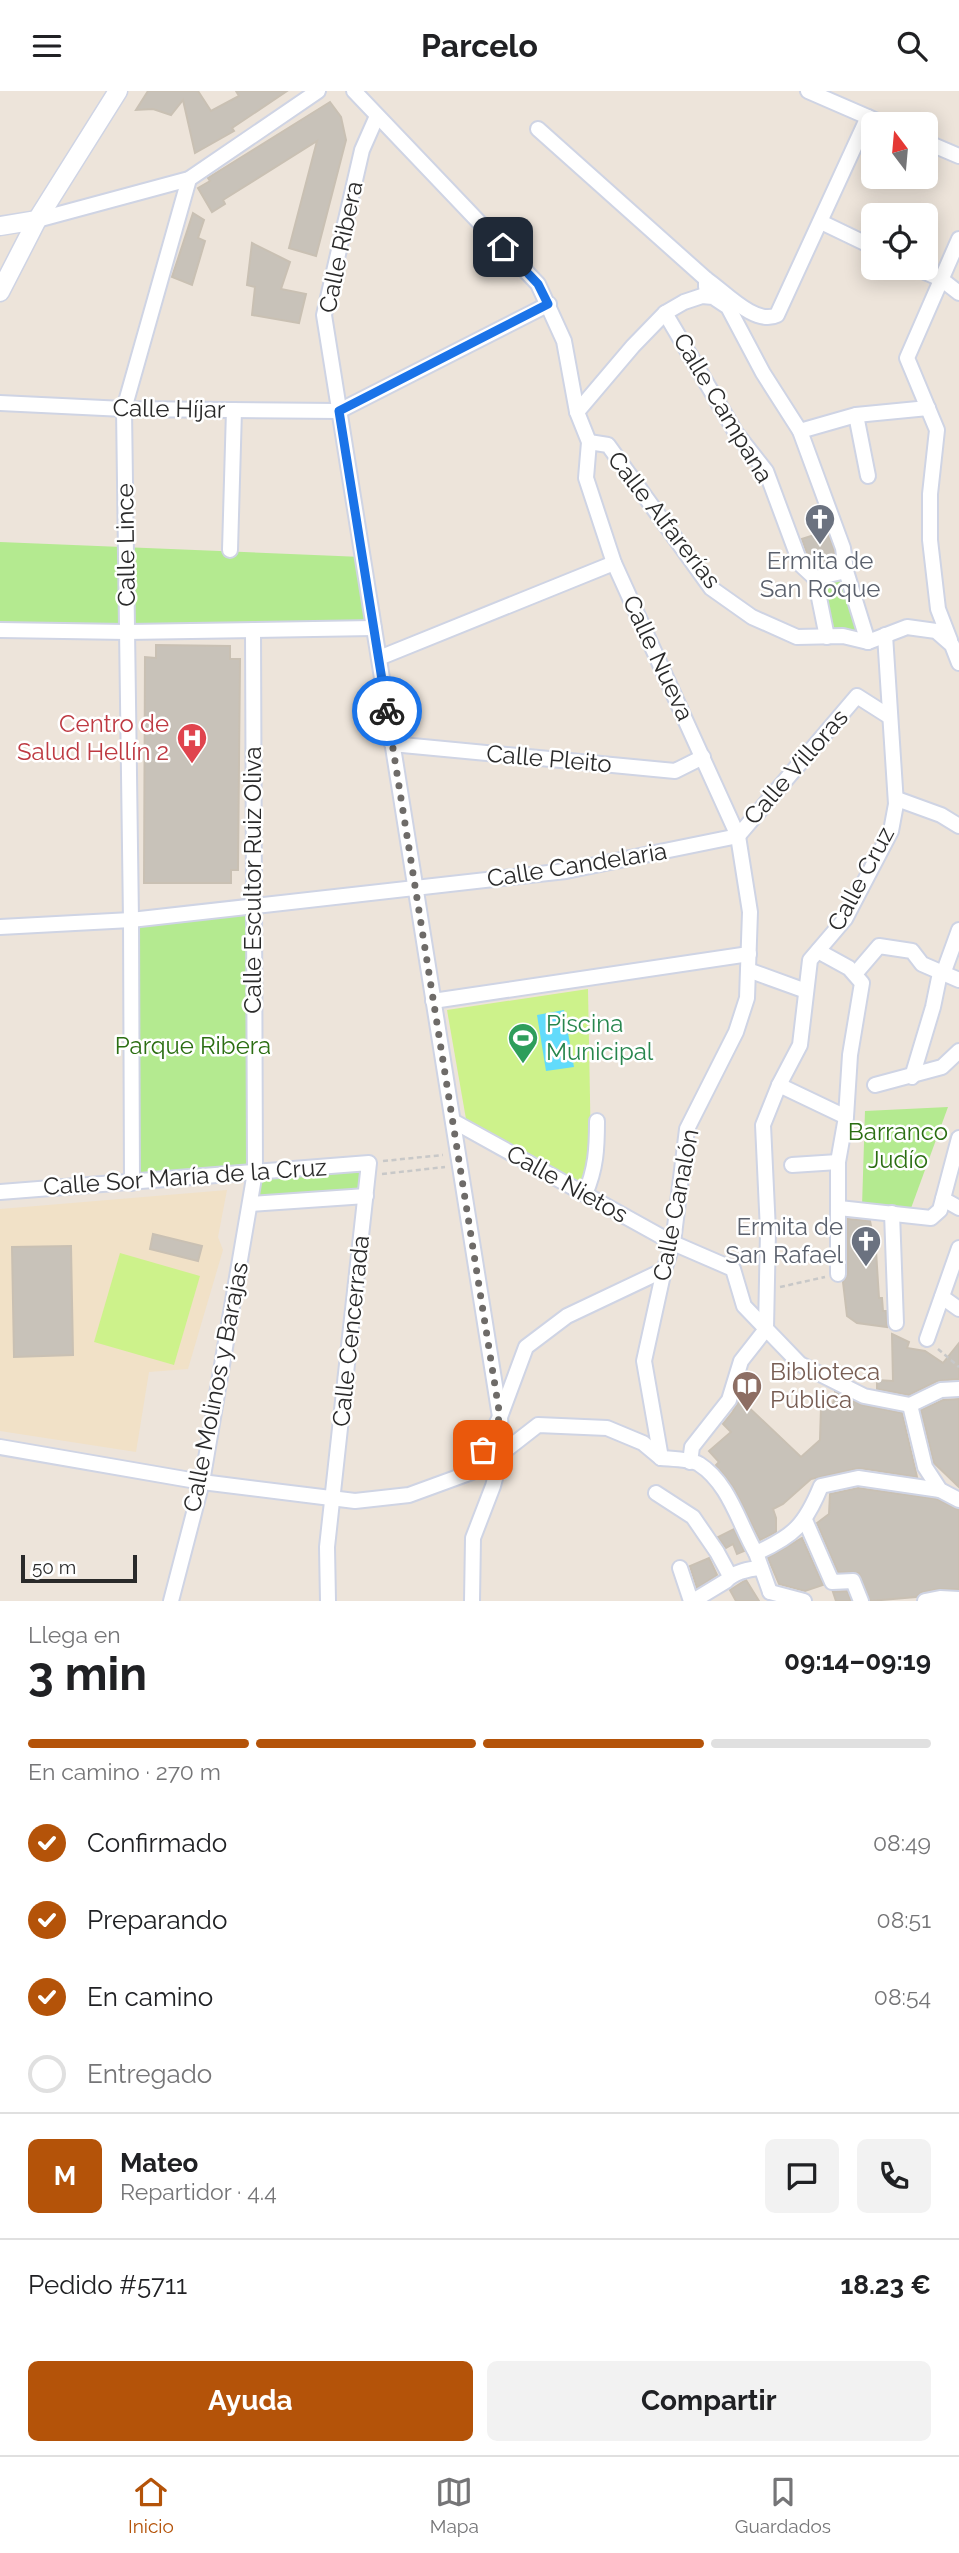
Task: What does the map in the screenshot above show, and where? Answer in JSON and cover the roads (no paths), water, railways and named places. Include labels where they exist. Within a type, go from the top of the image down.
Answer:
[{"type":"street","points":[[0,292],[37,220],[118,91]]},
{"type":"street","points":[[0,226],[37,220],[189,179],[318,91]]},
{"type":"street","points":[[354,91],[538,284],[564,341],[577,412],[589,442]]},
{"type":"street","points":[[808,91],[861,114]]},
{"type":"street","name":"Calle Ribera","points":[[377,116],[362,150],[324,315],[500,1417],[502,1453],[493,1486],[473,1538],[472,1601]]},
{"type":"street","points":[[538,129],[706,279],[758,318],[769,319],[777,315],[861,133]]},
{"type":"street","points":[[938,147],[959,156]]},
{"type":"street","name":"Calle Lince","points":[[132,1183],[124,409],[189,179]]},
{"type":"street","points":[[821,222],[861,241]]},
{"type":"street","points":[[959,239],[907,358],[937,430],[930,494],[930,540],[938,609],[959,663]]},
{"type":"street","points":[[938,278],[959,293]]},
{"type":"street","points":[[706,279],[707,297]]},
{"type":"street","points":[[577,412],[665,313],[684,302],[713,297],[728,307],[763,373],[800,431],[844,548],[846,571],[868,642],[907,627],[936,631],[952,645]]},
{"type":"street","points":[[339,411],[548,304]]},
{"type":"street","name":"Calle Campana","points":[[665,313],[736,433],[765,471],[801,565],[815,578]]},
{"type":"street","name":"Calle Híjar","points":[[0,403],[124,409],[339,411]]},
{"type":"street","points":[[800,431],[856,415],[928,408]]},
{"type":"street","points":[[230,550],[234,410]]},
{"type":"street","points":[[856,415],[868,476]]},
{"type":"street","name":"Calle Nueva","points":[[589,442],[586,478],[614,563],[738,836]]},
{"type":"street","name":"Calle Alfarerías","points":[[589,442],[608,445],[711,588],[752,617],[797,637],[844,636],[868,642]]},
{"type":"street","points":[[379,657],[614,563]]},
{"type":"street","points":[[827,637],[815,578],[846,571]]},
{"type":"street","points":[[0,630],[127,632],[374,628]]},
{"type":"street","name":"Calle Escultor Ruiz Oliva","points":[[253,630],[255,1172]]},
{"type":"street","name":"Calle Cruz","points":[[766,1329],[768,1231],[763,1125],[779,1085],[800,1045],[810,960],[845,919],[891,831],[897,799],[885,635]]},
{"type":"street","name":"Calle Villoras","points":[[738,836],[857,696],[890,717]]},
{"type":"street","name":"Calle Pleito","points":[[392,744],[675,771],[703,757]]},
{"type":"street","points":[[897,799],[941,815],[959,826]]},
{"type":"street","name":"Calle Candelaria","points":[[0,927],[131,920],[566,871],[738,836]]},
{"type":"street","name":"Calle Canalón","points":[[661,1458],[643,1361],[673,1243],[687,1129],[736,1032],[747,998],[750,912],[738,836]]},
{"type":"street","points":[[912,1077],[941,974],[959,930]]},
{"type":"street","points":[[855,974],[879,946],[912,951],[922,964],[959,980]]},
{"type":"street","points":[[818,951],[855,974],[862,983],[850,1055],[846,1117],[838,1162],[838,1274]]},
{"type":"street","points":[[433,1001],[749,954]]},
{"type":"street","points":[[748,970],[806,991]]},
{"type":"street","points":[[875,1085],[942,1067],[959,1051]]},
{"type":"street","points":[[779,1085],[846,1117]]},
{"type":"street","name":"Calle Nietos","points":[[453,1121],[673,1243],[733,1269],[744,1306],[766,1329]]},
{"type":"street","points":[[585,1194],[594,1175],[597,1121]]},
{"type":"street","points":[[839,1208],[931,1218],[940,1210],[959,1138]]},
{"type":"street","points":[[792,1165],[838,1162]]},
{"type":"street","name":"Calle Sor María de la Cruz","points":[[0,1192],[255,1172],[369,1169]]},
{"type":"street","name":"Calle Cencerrada","points":[[328,1601],[327,1547],[369,1169]]},
{"type":"street","name":"Calle Molinos y Barajas","points":[[171,1601],[202,1482],[255,1172]]},
{"type":"street","points":[[250,1204],[366,1196]]},
{"type":"street","points":[[943,1199],[959,1208]]},
{"type":"street","points":[[892,1213],[896,1323]]},
{"type":"street","points":[[927,1339],[959,1248]]},
{"type":"street","points":[[0,1447],[202,1482],[332,1499],[355,1501],[410,1495],[472,1472],[500,1417],[526,1347],[567,1316],[664,1270]]},
{"type":"street","points":[[942,1297],[959,1309]]},
{"type":"street","points":[[690,1462],[692,1447],[729,1400],[741,1361],[766,1329],[800,1364],[864,1396],[910,1405],[941,1390],[959,1389]]},
{"type":"street","points":[[910,1405],[925,1467],[940,1490]]},
{"type":"street","points":[[502,1453],[538,1425],[607,1428],[643,1443],[661,1458],[697,1462],[726,1492],[756,1553],[768,1596],[804,1601]]},
{"type":"street","points":[[756,1553],[781,1541],[805,1520],[821,1486],[858,1478],[940,1490],[959,1500]]},
{"type":"street","points":[[656,1493],[693,1517],[718,1552],[730,1576]]},
{"type":"street","points":[[805,1520],[832,1582],[853,1581],[861,1601]]},
{"type":"street","points":[[680,1568],[692,1601],[730,1576],[761,1568]]},
{"type":"street","points":[[925,1601],[940,1598],[959,1599]]},
{"type":"water","points":[[564,1010],[574,1067],[546,1071],[537,1015]]},
{"type":"place","name":"Ermita de San Roque","points":[[820,546]]},
{"type":"place","name":"Centro de Salud Hellín 2","points":[[192,765]]},
{"type":"place","name":"Piscina Municipal","points":[[523,1065]]},
{"type":"place","name":"Ermita de San Rafael","points":[[866,1268]]},
{"type":"place","name":"Biblioteca Pública","points":[[747,1413]]},
{"type":"park label","name":"Parque Ribera","points":[[193,1046]]},
{"type":"park label","name":"Barranco Judío","points":[[898,1146]]}]
